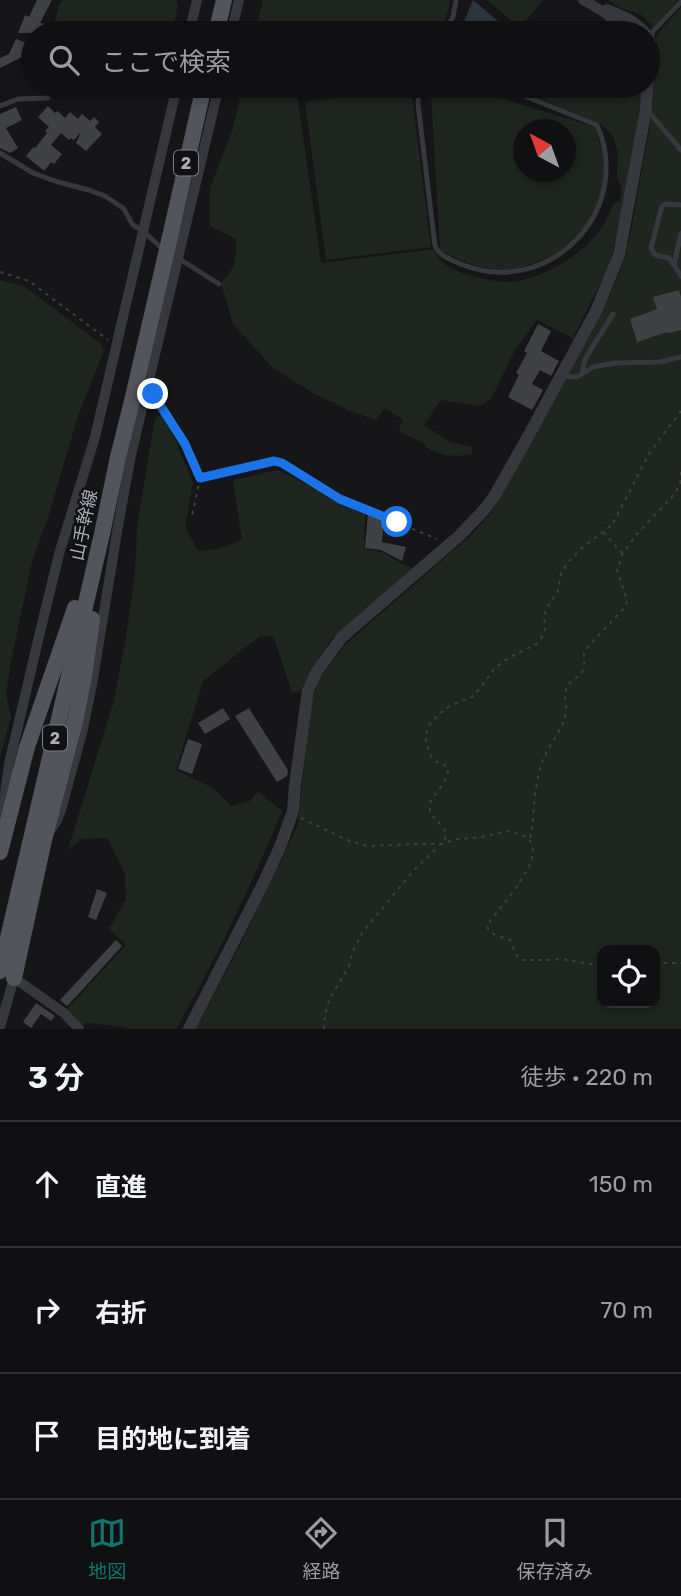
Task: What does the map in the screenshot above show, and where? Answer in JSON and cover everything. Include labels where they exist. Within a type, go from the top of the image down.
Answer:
[{"type":"main road","points":[[219,21],[224,0]]},
{"type":"main road","name":"山手幹線","points":[[5,973],[7,942],[201,98]]},
{"type":"main road","points":[[0,852],[27,747],[73,618],[118,457]]},
{"type":"main road","points":[[5,973],[44,840],[82,692],[103,534]]},
{"type":"street","points":[[192,21],[197,0]]},
{"type":"street","points":[[234,21],[239,0]]},
{"type":"street","points":[[583,0],[601,9],[615,21]]},
{"type":"street","points":[[601,9],[608,9],[634,21]]},
{"type":"street","points":[[0,829],[9,764],[41,628],[117,346],[174,98]]},
{"type":"street","points":[[44,840],[59,817],[82,733],[122,502],[216,98]]},
{"type":"street","points":[[189,1029],[263,884],[293,811],[308,690],[317,671],[342,637],[449,545],[495,495],[596,311],[619,255],[647,98]]},
{"type":"street","points":[[0,1027],[5,973],[64,1013],[79,1029]]},
{"type":"lane","points":[[450,21],[456,0]]},
{"type":"lane","points":[[660,24],[681,2]]},
{"type":"lane","points":[[0,106],[18,99],[48,98]]},
{"type":"lane","points":[[418,98],[435,246],[438,252],[478,270],[514,272],[539,265],[574,243],[599,205],[604,190],[606,161],[603,139],[597,125],[530,98]]},
{"type":"lane","points":[[646,109],[681,150]]},
{"type":"lane","points":[[0,153],[33,173],[104,196],[123,208],[134,225],[160,247],[219,284]]},
{"type":"lane","points":[[681,205],[662,206],[652,248],[655,255],[669,258],[681,276]]},
{"type":"lane","points":[[674,265],[681,233]]},
{"type":"lane","points":[[582,374],[585,359],[613,314]]},
{"type":"lane","points":[[561,376],[577,377],[593,367],[615,363],[660,362],[681,357]]},
{"type":"path","points":[[0,272],[29,281],[117,346]]},
{"type":"path","points":[[148,388],[185,444],[200,478],[192,516]]},
{"type":"path","points":[[324,1029],[329,1000],[349,966],[362,933],[446,835],[444,828],[430,811],[430,800],[444,783],[448,772],[443,764],[435,761],[429,753],[425,737],[428,727],[451,705],[472,697],[494,669],[505,660],[542,637],[546,610],[558,591],[561,573],[583,547],[612,525],[650,452],[681,411]]},
{"type":"path","points":[[200,478],[274,461],[282,463],[340,499],[449,545]]},
{"type":"path","points":[[529,839],[533,830],[541,763],[564,722],[566,689],[585,668],[585,650],[626,606],[625,593],[617,570],[623,553],[671,498],[680,485],[681,472]]},
{"type":"path","points":[[603,532],[623,553]]},
{"type":"path","points":[[293,811],[297,816],[347,840],[367,846],[441,844],[506,831],[520,834],[529,839],[533,847],[532,860],[516,888],[487,925],[487,929],[510,940],[521,960],[561,958],[597,965]]},
{"type":"path","points":[[660,963],[681,963]]},
{"type":"shaded area","points":[[64,0],[176,0],[178,5],[175,21],[55,21],[60,3]]},
{"type":"shaded area","points":[[263,0],[450,0],[444,21],[258,21]]},
{"type":"shaded area","points":[[473,0],[498,21],[464,21]]},
{"type":"shaded area","points":[[487,0],[543,0],[526,21],[512,21]]},
{"type":"shaded area","points":[[608,0],[678,0],[659,21],[648,21],[642,15]]},
{"type":"shaded area","points":[[681,7],[681,1029],[196,1029],[298,825],[310,706],[319,679],[346,644],[471,535],[495,506],[614,285],[625,258],[653,98],[660,98],[660,31]]},
{"type":"shaded area","points":[[240,98],[298,98],[321,263],[435,249],[441,261],[462,273],[493,281],[517,281],[545,272],[584,248],[602,227],[614,203],[620,202],[622,188],[617,178],[618,153],[613,136],[601,124],[539,98],[642,98],[619,228],[608,268],[573,338],[537,320],[515,350],[491,399],[479,406],[441,400],[424,425],[450,442],[472,447],[472,454],[458,456],[445,455],[427,448],[422,442],[400,432],[403,420],[385,408],[376,420],[313,393],[273,368],[233,324],[221,283],[234,263],[236,239],[210,226],[210,188],[232,131]]},
{"type":"shaded area","points":[[335,98],[412,98],[431,247],[326,260],[305,102]]},
{"type":"shaded area","points":[[431,98],[500,98],[569,119],[513,119],[513,182],[576,182],[576,121],[595,127],[603,158],[603,185],[592,215],[574,239],[548,257],[516,269],[493,269],[457,259],[440,250]]},
{"type":"shaded area","points":[[0,280],[24,286],[101,344],[104,351],[78,416],[32,562],[11,661],[6,694],[11,717],[0,758]]},
{"type":"shaded area","points":[[161,415],[174,437],[193,483],[185,527],[198,551],[218,549],[242,540],[233,480],[278,470],[365,513],[364,549],[381,552],[413,569],[332,638],[311,669],[300,692],[292,693],[274,637],[260,636],[203,681],[176,770],[213,788],[231,806],[250,801],[258,791],[282,811],[232,922],[176,1029],[128,1029],[88,1023],[81,1025],[67,1009],[126,945],[109,929],[126,899],[125,874],[107,838],[82,839],[68,850],[114,700],[126,637],[135,571],[137,528],[155,418]]},
{"type":"building","points":[[37,0],[52,0],[41,21],[23,21],[25,15],[29,17]]},
{"type":"building","points":[[16,39],[21,41],[21,58],[0,68],[0,58],[9,54]]},
{"type":"building","points":[[48,106],[65,118],[70,112],[78,119],[82,114],[90,121],[94,117],[99,122],[95,127],[102,134],[86,151],[76,143],[81,132],[74,140],[69,140],[61,133],[51,145],[62,154],[44,171],[26,156],[47,133],[45,131],[49,127],[38,117]]},
{"type":"building","points":[[16,107],[22,120],[6,128],[18,148],[10,153],[0,148],[0,114]]},
{"type":"building","points":[[679,290],[681,330],[637,342],[630,319],[657,309],[653,297]]},
{"type":"building","points":[[538,324],[551,331],[541,351],[559,361],[551,376],[540,370],[532,384],[543,390],[532,410],[508,397],[519,375],[516,373],[527,353],[524,351]]},
{"type":"building","points":[[368,514],[384,520],[382,542],[406,547],[402,561],[381,550],[365,548]]},
{"type":"building","points":[[223,708],[230,719],[205,734],[198,723]]},
{"type":"building","points":[[249,708],[288,770],[287,776],[277,782],[235,716]]},
{"type":"building","points":[[188,739],[202,744],[192,774],[178,769]]},
{"type":"building","points":[[97,889],[107,893],[96,920],[88,917]]},
{"type":"building","points":[[116,940],[122,946],[67,1006],[60,1000]]},
{"type":"building","points":[[36,1003],[55,1016],[51,1021],[41,1014],[31,1028],[23,1022]]},
{"type":"route","points":[[153,394],[185,444],[200,478],[274,461],[282,463],[340,499],[397,522]]}]
